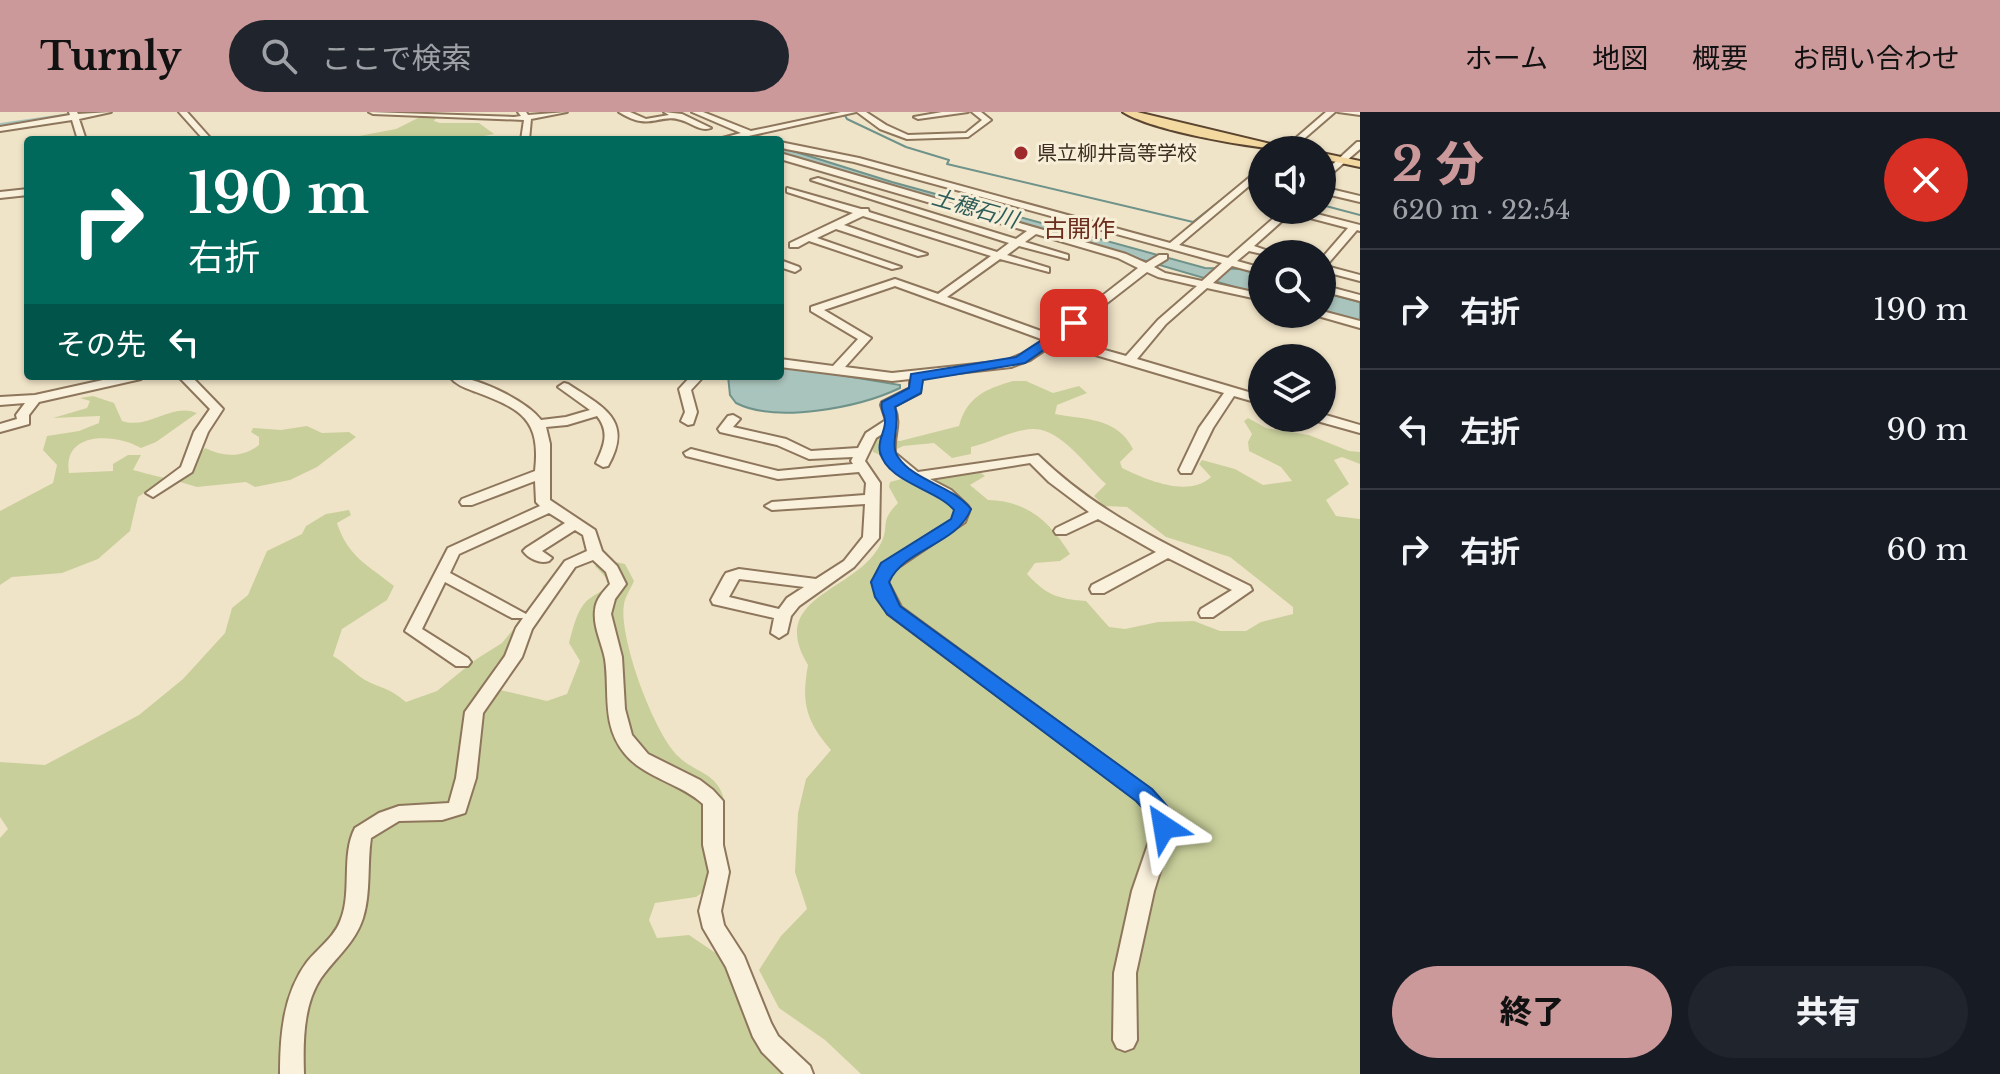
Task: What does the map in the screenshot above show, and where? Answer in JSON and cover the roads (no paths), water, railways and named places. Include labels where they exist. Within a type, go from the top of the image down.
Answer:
[{"type":"main road","points":[[1128,112],[1160,123],[1248,142]]},
{"type":"main road","points":[[1336,159],[1360,164]]},
{"type":"street","points":[[0,129],[107,112]]},
{"type":"street","points":[[183,112],[204,136]]},
{"type":"street","points":[[373,112],[525,115],[563,112]]},
{"type":"street","points":[[623,112],[645,121],[679,116]]},
{"type":"street","points":[[668,112],[722,136]]},
{"type":"street","points":[[696,112],[758,136]]},
{"type":"street","points":[[861,112],[902,136],[968,135],[987,118],[976,112]]},
{"type":"street","points":[[914,114],[964,112]]},
{"type":"street","points":[[1304,136],[1331,112]]},
{"type":"street","points":[[1342,112],[1360,113]]},
{"type":"street","points":[[738,136],[846,113]]},
{"type":"street","points":[[914,114],[946,136]]},
{"type":"street","points":[[525,115],[525,136]]},
{"type":"street","points":[[74,116],[81,136]]},
{"type":"street","points":[[645,121],[642,123],[652,129]]},
{"type":"street","points":[[934,127],[982,123]]},
{"type":"street","points":[[1336,166],[1360,144]]},
{"type":"street","points":[[784,145],[809,153],[834,154],[1248,268]]},
{"type":"street","points":[[784,157],[1248,294]]},
{"type":"street","points":[[784,169],[805,164]]},
{"type":"street","points":[[815,180],[1064,257]]},
{"type":"street","points":[[1171,247],[1248,182]]},
{"type":"street","points":[[790,190],[1045,270]]},
{"type":"street","points":[[0,195],[24,192]]},
{"type":"street","points":[[794,245],[899,193]]},
{"type":"street","points":[[1336,193],[1360,199]]},
{"type":"street","points":[[1336,222],[1358,227],[1336,251]]},
{"type":"street","points":[[1256,240],[1274,224]]},
{"type":"street","points":[[835,225],[922,254]]},
{"type":"street","points":[[939,298],[995,255],[1032,232]]},
{"type":"street","points":[[809,238],[896,267]]},
{"type":"street","points":[[864,270],[911,240]]},
{"type":"street","points":[[1129,361],[1162,322],[1248,247]]},
{"type":"street","points":[[784,364],[874,377],[916,377],[1007,364],[1020,360],[1055,338],[1131,277],[1155,264]]},
{"type":"street","points":[[784,265],[795,269]]},
{"type":"street","points":[[1336,270],[1360,278]]},
{"type":"street","points":[[835,371],[865,338],[815,309],[895,282],[1055,338],[1248,396]]},
{"type":"street","points":[[1336,292],[1360,298]]},
{"type":"street","points":[[1336,318],[1360,325]]},
{"type":"street","points":[[916,377],[916,390],[887,405],[893,421],[887,441],[888,454],[901,469],[953,498],[963,509],[963,515],[958,522],[887,567],[880,582],[884,597],[894,610],[1144,795],[1161,814],[1164,827],[1143,891],[1125,973],[1125,1040]]},
{"type":"street","points":[[0,401],[35,399],[119,380]]},
{"type":"street","points":[[153,493],[187,469],[201,432],[217,409],[198,394],[189,380]]},
{"type":"street","points":[[457,380],[505,397],[538,424],[545,450],[540,485],[548,508],[590,533],[593,554],[616,574],[618,584],[607,598],[603,618],[612,648],[614,714],[619,731],[628,745],[650,765],[702,790],[713,801],[713,845],[719,872],[710,911],[714,928],[736,963],[761,1029],[770,1044],[801,1074]]},
{"type":"street","points":[[688,421],[691,412],[685,389],[694,380]]},
{"type":"street","points":[[564,387],[600,411],[614,427],[615,437],[603,463]]},
{"type":"street","points":[[1186,470],[1206,428],[1231,391]]},
{"type":"street","points":[[0,428],[24,421],[22,415],[35,399]]},
{"type":"street","points":[[538,424],[567,421],[600,411]]},
{"type":"street","points":[[733,419],[725,429],[781,442],[809,455],[861,460]]},
{"type":"street","points":[[861,460],[871,436],[893,421]]},
{"type":"street","points":[[1336,422],[1360,429]]},
{"type":"street","points":[[691,453],[778,475],[861,460]]},
{"type":"street","points":[[916,477],[1033,458],[1049,475],[1101,512],[1244,590],[1207,613]]},
{"type":"street","points":[[779,633],[783,615],[793,602],[861,553],[873,532],[873,483],[861,460]]},
{"type":"street","points":[[467,502],[544,473]]},
{"type":"street","points":[[772,506],[871,499]]},
{"type":"street","points":[[462,662],[413,631],[440,577],[458,546],[548,508]]},
{"type":"street","points":[[1061,531],[1101,512]]},
{"type":"street","points":[[544,558],[531,551],[574,524]]},
{"type":"street","points":[[1098,589],[1169,551]]},
{"type":"street","points":[[292,1074],[291,1033],[304,991],[312,974],[347,930],[356,903],[357,856],[362,834],[391,815],[411,812],[446,814],[458,808],[466,778],[474,712],[513,657],[524,628],[570,564],[593,554]]},
{"type":"street","points":[[783,615],[719,600],[732,576],[739,574],[818,584]]},
{"type":"street","points":[[440,577],[450,578],[518,614]]},
{"type":"water","points":[[784,148],[892,182],[1205,268],[1248,271],[1248,291],[784,155]]},
{"type":"water","points":[[1336,296],[1360,302],[1360,323],[1336,316]]},
{"type":"water","points":[[784,366],[900,385],[900,388],[883,395],[841,407],[795,412],[753,409],[736,403],[730,395],[728,380],[784,380]]},
{"type":"waterway","name":"土穂石川","points":[[0,127],[101,112]]},
{"type":"waterway","points":[[843,112],[847,119],[906,147],[949,160],[947,164],[1193,222],[1239,186],[1248,188]]},
{"type":"waterway","points":[[1336,209],[1360,215]]},
{"type":"place","name":"県立柳井高等学校","points":[[1021,153]]},
{"type":"district","name":"古開作","points":[[1079,229]]}]
